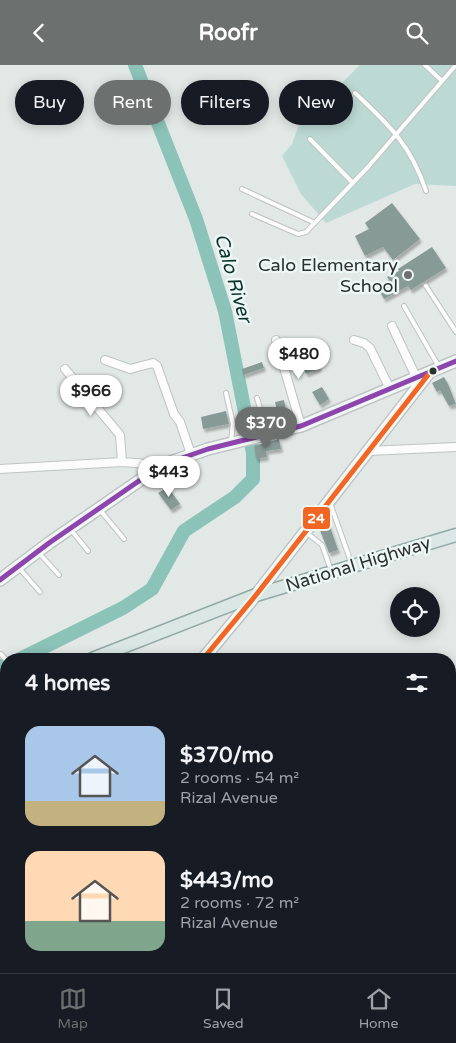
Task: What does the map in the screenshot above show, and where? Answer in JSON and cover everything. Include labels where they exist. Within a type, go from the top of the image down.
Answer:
[{"type":"main road","points":[[0,580],[69,528],[162,465],[191,454],[301,426],[417,379],[456,361]]},
{"type":"main road","points":[[208,653],[434,371]]},
{"type":"main road","name":"National Highway","points":[[107,653],[256,595],[456,535]]},
{"type":"street","points":[[392,326],[417,379]]},
{"type":"street","points":[[276,340],[301,426]]},
{"type":"street","points":[[354,340],[364,343],[370,348],[390,389]]},
{"type":"street","points":[[106,360],[130,369],[153,363],[157,365],[174,414],[180,422],[191,454]]},
{"type":"street","points":[[66,369],[120,435],[122,463]]},
{"type":"street","points":[[368,451],[456,447]]},
{"type":"street","points":[[0,469],[122,463],[162,465]]},
{"type":"lane","points":[[425,65],[442,81]]},
{"type":"lane","points":[[252,214],[298,234],[306,232],[397,133],[456,65]]},
{"type":"lane","points":[[355,93],[397,133],[415,162],[426,191]]},
{"type":"lane","points":[[310,139],[352,182]]},
{"type":"lane","points":[[242,189],[315,223]]},
{"type":"lane","points":[[426,286],[456,331]]},
{"type":"lane","points":[[404,306],[434,371]]},
{"type":"lane","points":[[226,393],[233,425],[234,443]]},
{"type":"lane","points":[[257,398],[263,436]]},
{"type":"lane","points":[[330,501],[352,565]]},
{"type":"lane","points":[[99,508],[124,539]]},
{"type":"lane","points":[[69,528],[88,551]]},
{"type":"lane","points":[[305,532],[316,538],[322,545],[331,571]]},
{"type":"lane","points":[[38,551],[60,575]]},
{"type":"lane","points":[[18,566],[40,592]]},
{"type":"green space","points":[[360,65],[456,65],[456,186],[415,184],[326,223],[301,194],[282,156],[292,144],[299,125],[353,125],[353,80],[345,80]]},
{"type":"building","points":[[392,203],[420,239],[393,260],[383,247],[365,256],[355,236],[369,229],[365,223]]},
{"type":"building","points":[[432,247],[446,268],[411,290],[408,286],[384,299],[377,286],[389,280],[387,277],[399,271],[398,269]]},
{"type":"building","points":[[315,356],[320,368],[306,374],[301,362]]},
{"type":"building","points":[[262,362],[264,368],[243,375],[242,369]]},
{"type":"building","points":[[444,377],[456,404],[449,406],[440,390],[437,392],[432,383]]},
{"type":"building","points":[[322,387],[329,399],[320,405],[312,392]]},
{"type":"building","points":[[284,400],[288,421],[280,424],[275,402]]},
{"type":"building","points":[[226,411],[229,424],[203,429],[201,417]]},
{"type":"building","points":[[279,439],[281,449],[266,451],[267,457],[256,459],[254,446]]},
{"type":"building","points":[[168,487],[180,504],[171,510],[158,493]]},
{"type":"building","points":[[329,524],[338,550],[329,553],[319,528]]},
{"type":"waterway","name":"Calo River","points":[[32,653],[123,608],[152,589],[184,531],[235,497],[253,479],[253,453],[225,311],[196,219],[135,65]]},
{"type":"transit line","points":[[0,580],[49,543],[162,465],[208,449],[301,426],[456,361]]},
{"type":"transit line","name":"24","points":[[208,653],[256,595],[428,375]]},
{"type":"place","name":"Calo Elementary School","points":[[408,275]]}]
